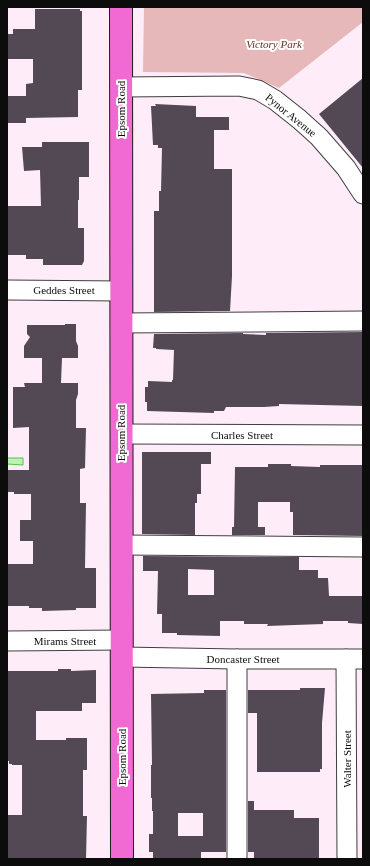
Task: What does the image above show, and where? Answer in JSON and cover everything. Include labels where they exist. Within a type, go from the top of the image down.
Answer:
[{"type":"main road","name":"Epsom Road","points":[[121,7],[122,859]]},
{"type":"street","name":"Pynor Avenue","points":[[120,87],[239,86],[258,90],[275,100],[319,137],[346,168],[363,194]]},
{"type":"street","name":"Geddes Street","points":[[7,290],[121,291]]},
{"type":"street","points":[[121,323],[363,321]]},
{"type":"street","name":"Charles Street","points":[[121,434],[363,435]]},
{"type":"street","points":[[121,546],[363,547]]},
{"type":"street","name":"Mirams Street","points":[[7,641],[122,648]]},
{"type":"street","name":"Doncaster Street","points":[[122,648],[237,659],[355,659]]},
{"type":"street","points":[[237,659],[237,859]]},
{"type":"street","name":"Walter Street","points":[[347,859],[355,752],[355,659]]},
{"type":"green space","name":"Victory Park","points":[[144,7],[363,7],[363,22],[279,88],[244,73],[143,72]]},
{"type":"shaded area","points":[[7,458],[23,458],[23,465],[7,464]]},
{"type":"building","points":[[35,9],[80,9],[80,11],[82,11],[82,90],[78,90],[78,117],[26,118],[26,123],[7,123],[7,96],[26,96],[26,84],[33,83],[33,59],[7,59],[7,34],[13,34],[13,29],[35,29]]},
{"type":"building","points":[[363,78],[363,168],[319,114]]},
{"type":"building","points":[[155,104],[196,106],[196,117],[229,117],[229,130],[214,130],[214,169],[232,169],[232,276],[230,311],[154,312],[154,211],[159,211],[162,148],[158,148],[158,145],[153,145],[151,106],[156,106]]},
{"type":"building","points":[[42,142],[89,142],[89,177],[79,177],[78,228],[84,228],[84,261],[82,265],[43,265],[43,259],[26,259],[26,255],[7,255],[7,206],[41,206],[40,170],[24,171],[22,147],[42,147]]},
{"type":"building","points":[[76,324],[78,358],[62,358],[61,383],[78,383],[78,394],[76,400],[76,428],[86,428],[85,468],[80,469],[80,503],[86,503],[85,568],[96,568],[96,608],[42,611],[42,608],[29,608],[29,606],[7,606],[7,564],[33,564],[33,541],[20,541],[20,520],[31,520],[31,494],[14,494],[14,492],[7,492],[7,470],[29,470],[29,427],[13,428],[13,387],[25,387],[24,383],[42,383],[42,358],[24,358],[24,346],[30,337],[27,334],[27,325]]},
{"type":"building","points":[[363,332],[363,406],[279,404],[279,406],[264,407],[226,407],[224,411],[214,411],[214,413],[147,411],[147,402],[145,402],[145,387],[148,387],[148,381],[172,382],[173,380],[174,350],[153,348],[154,334],[243,333],[266,335],[266,333]]},
{"type":"building","points":[[142,452],[211,452],[211,464],[201,464],[201,494],[197,494],[197,503],[195,503],[195,535],[142,534]]},
{"type":"building","points":[[268,464],[291,464],[291,466],[320,467],[320,465],[363,465],[363,536],[293,535],[293,512],[290,512],[290,502],[258,502],[258,527],[265,527],[265,535],[232,535],[232,527],[234,527],[235,467],[268,467]]},
{"type":"building","points":[[143,556],[299,557],[299,570],[318,570],[318,578],[328,578],[329,596],[363,596],[363,624],[348,623],[348,621],[323,621],[323,624],[267,626],[268,624],[244,624],[244,621],[220,621],[220,636],[177,635],[177,633],[162,633],[162,614],[157,614],[158,571],[143,571]],"holes":[[[188,569],[214,570],[214,595],[188,595]]]},
{"type":"building","points":[[58,669],[71,669],[71,671],[96,670],[96,703],[82,703],[82,711],[36,711],[36,740],[87,738],[87,770],[83,770],[83,816],[87,816],[86,859],[7,859],[7,815],[22,815],[22,765],[12,765],[9,764],[9,761],[7,761],[7,671],[58,671]]},
{"type":"building","points":[[300,688],[325,688],[322,723],[322,769],[320,769],[320,772],[257,772],[257,713],[248,713],[248,690],[300,690]]},
{"type":"building","points":[[204,690],[226,690],[226,852],[201,852],[201,859],[153,859],[153,852],[149,852],[149,834],[153,834],[153,811],[151,798],[151,694],[204,693]],"holes":[[[178,813],[203,813],[203,836],[178,836]]]},
{"type":"building","points":[[248,801],[254,801],[254,810],[294,810],[294,818],[319,818],[319,859],[254,859],[254,852],[248,852]]}]
